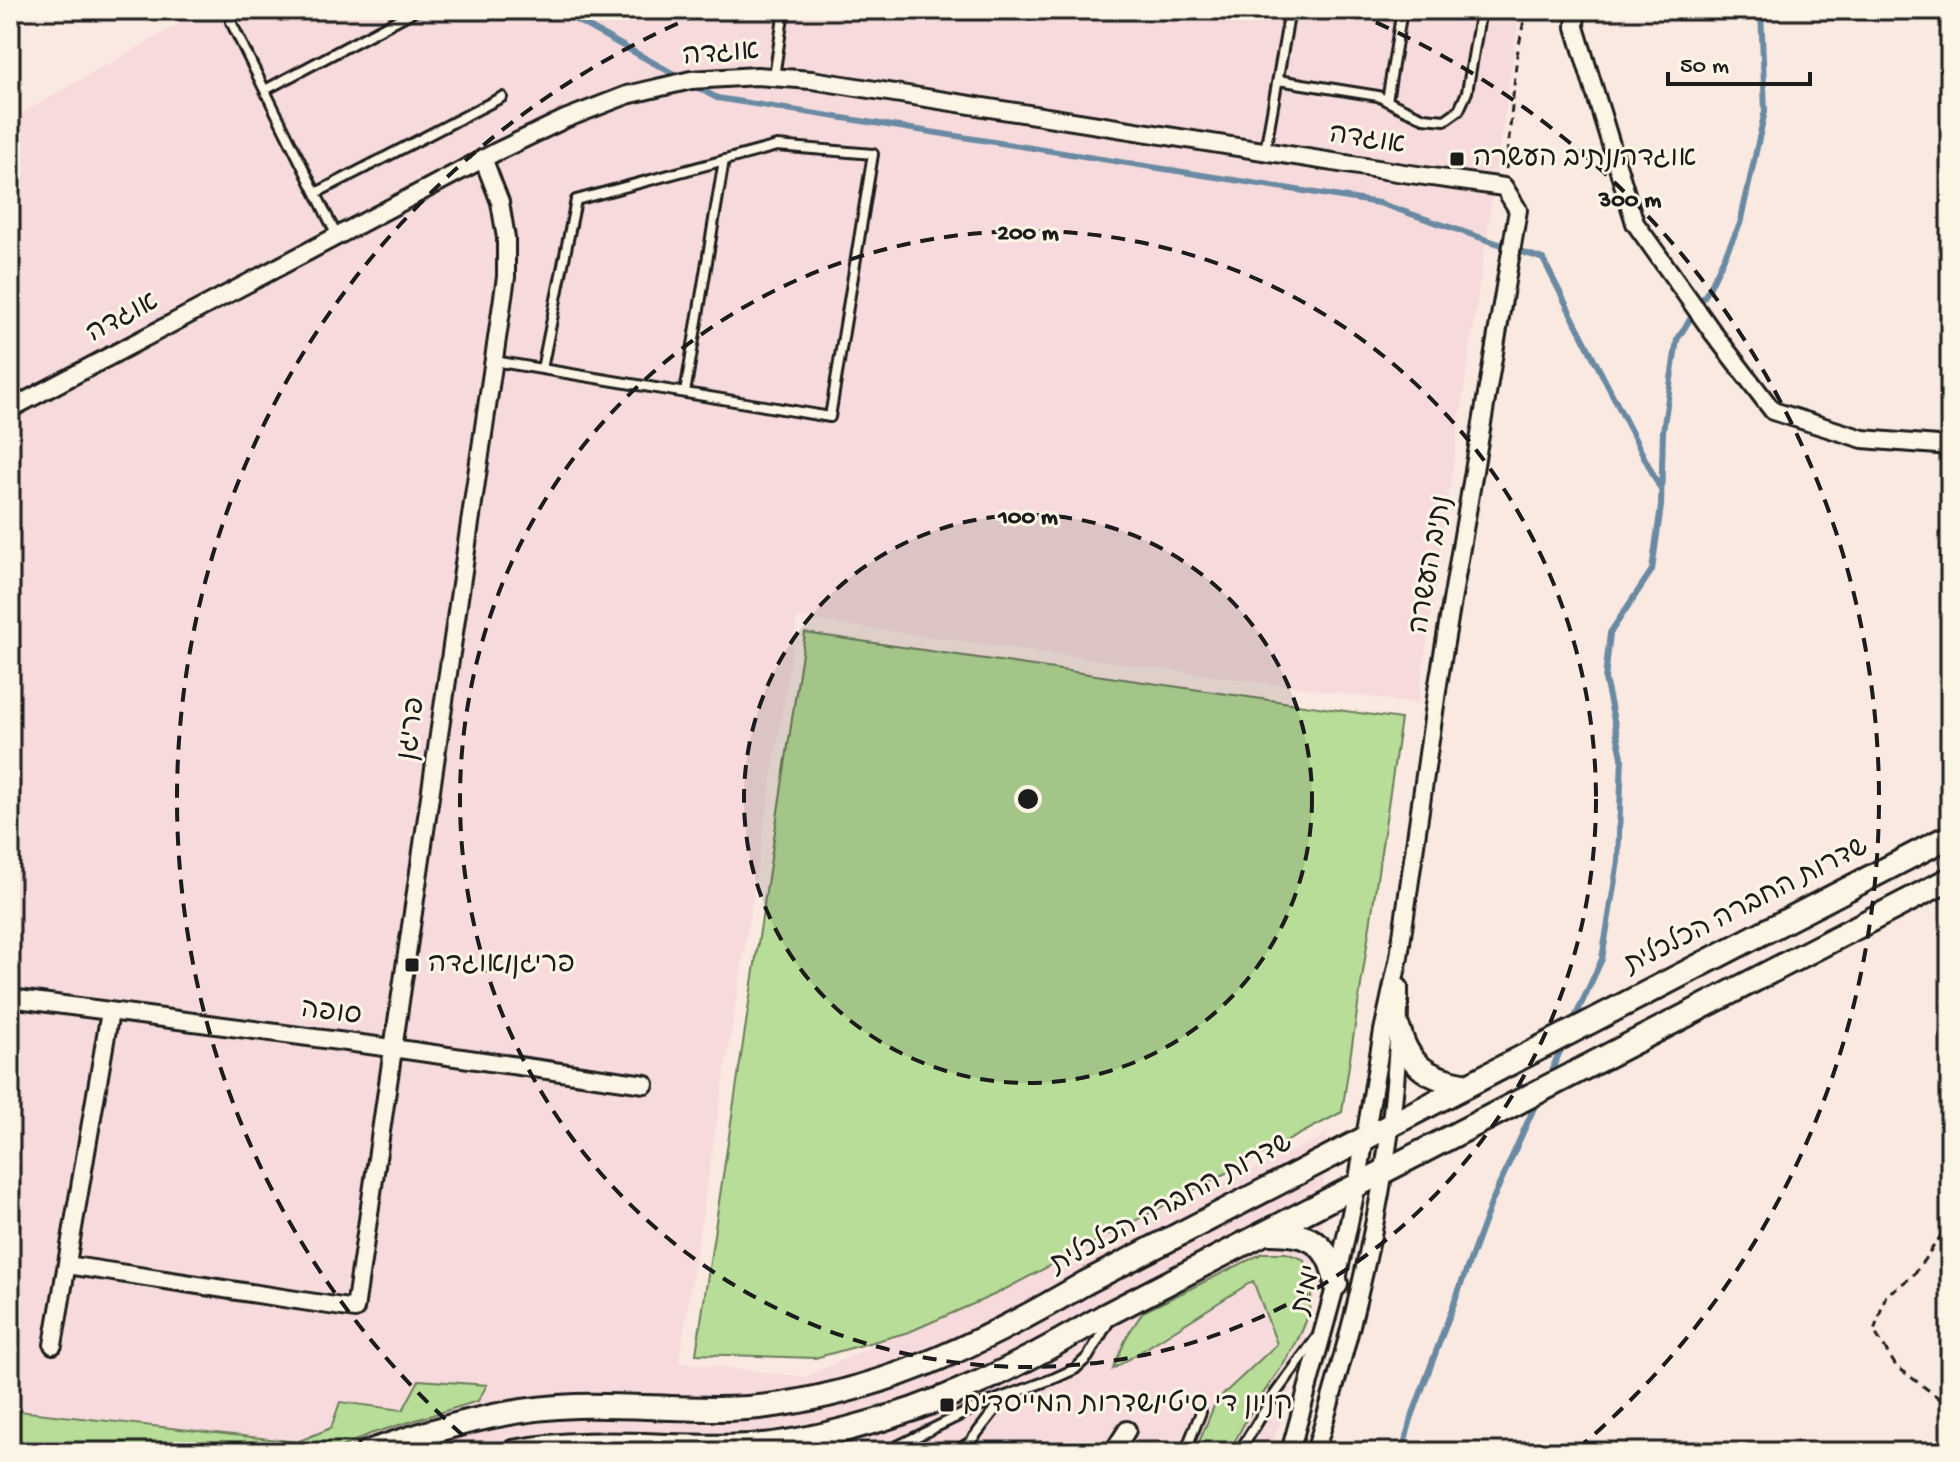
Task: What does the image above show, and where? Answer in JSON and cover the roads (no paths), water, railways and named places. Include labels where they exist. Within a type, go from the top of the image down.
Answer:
[{"type":"main road","name":"שדרות החברה הכלכלית","points":[[368,1452],[440,1428],[527,1410],[572,1406],[718,1408],[781,1405],[879,1381],[964,1349],[1085,1283],[1950,836]]},
{"type":"main road","points":[[513,1452],[574,1444],[730,1446],[787,1442],[891,1418],[993,1377],[1114,1311],[1950,879]]},
{"type":"main road","points":[[1399,1030],[1408,1054],[1419,1067],[1448,1082],[1468,1085]]},
{"type":"main road","points":[[1265,1233],[1291,1233],[1320,1245],[1334,1268],[1336,1284]]},
{"type":"street","points":[[1576,10],[1575,27],[1635,223],[1773,411],[1863,439],[1950,446]]},
{"type":"street","name":"אוגדה","points":[[10,409],[483,158],[565,119],[627,95],[691,80],[757,76],[812,80],[1504,187]]},
{"type":"street","name":"פריגן","points":[[67,1265],[355,1309],[506,277],[506,238],[500,202],[483,158]]},
{"type":"street","name":"נתיב העשרה","points":[[1366,1138],[1399,957],[1438,684],[1518,210],[1504,187]]},
{"type":"street","name":"נתיב העשרה","points":[[1382,1172],[1399,1030],[1399,957]]},
{"type":"street","name":"סופה","points":[[10,998],[645,1084]]},
{"type":"street","points":[[53,1345],[110,1012]]},
{"type":"street","name":"ימית","points":[[1290,1452],[1336,1284],[1366,1138]]},
{"type":"street","name":"ימית","points":[[1315,1452],[1355,1310],[1382,1172]]},
{"type":"street","points":[[1113,1452],[1127,1430]]},
{"type":"lane","points":[[265,90],[416,10]]},
{"type":"lane","points":[[774,77],[784,10]]},
{"type":"lane","points":[[1265,151],[1290,10]]},
{"type":"lane","points":[[1387,101],[1402,10]]},
{"type":"lane","points":[[1278,80],[1378,96],[1424,118],[1445,120],[1459,110],[1467,92],[1481,10]]},
{"type":"lane","points":[[231,22],[337,236]]},
{"type":"lane","points":[[316,193],[502,97]]},
{"type":"lane","points":[[493,361],[830,417],[873,154],[777,146],[576,200],[542,369]]},
{"type":"lane","points":[[685,393],[724,160]]},
{"type":"lane","points":[[885,1452],[968,1411],[1075,1369],[1088,1357],[1114,1311]]},
{"type":"lane","points":[[1239,1452],[1275,1394],[1326,1323]]},
{"type":"lane","points":[[955,1452],[970,1442],[1005,1397]]},
{"type":"lane","points":[[1185,1452],[1201,1412]]},
{"type":"lane","points":[[691,1446],[715,1452]]},
{"type":"waterway","points":[[558,10],[681,78]]},
{"type":"waterway","points":[[1572,1024],[1602,959],[1618,861],[1622,757],[1605,679],[1610,633],[1652,570],[1661,506],[1663,431],[1677,340],[1709,289],[1740,224],[1765,111],[1761,10]]},
{"type":"waterway","points":[[691,84],[717,98],[1379,203],[1543,259],[1661,490]]},
{"type":"waterway","points":[[1548,1078],[1563,1045]]},
{"type":"waterway","points":[[1402,1452],[1411,1419],[1492,1201],[1538,1099]]},
{"type":"place","name":"אוגדה/נתיב העשרה","points":[[1457,159]]},
{"type":"place","name":"פריגן/אוגדה","points":[[412,965]]},
{"type":"place","name":"קניון די סיטי/שדרות המייסדים","points":[[947,1405]]}]
